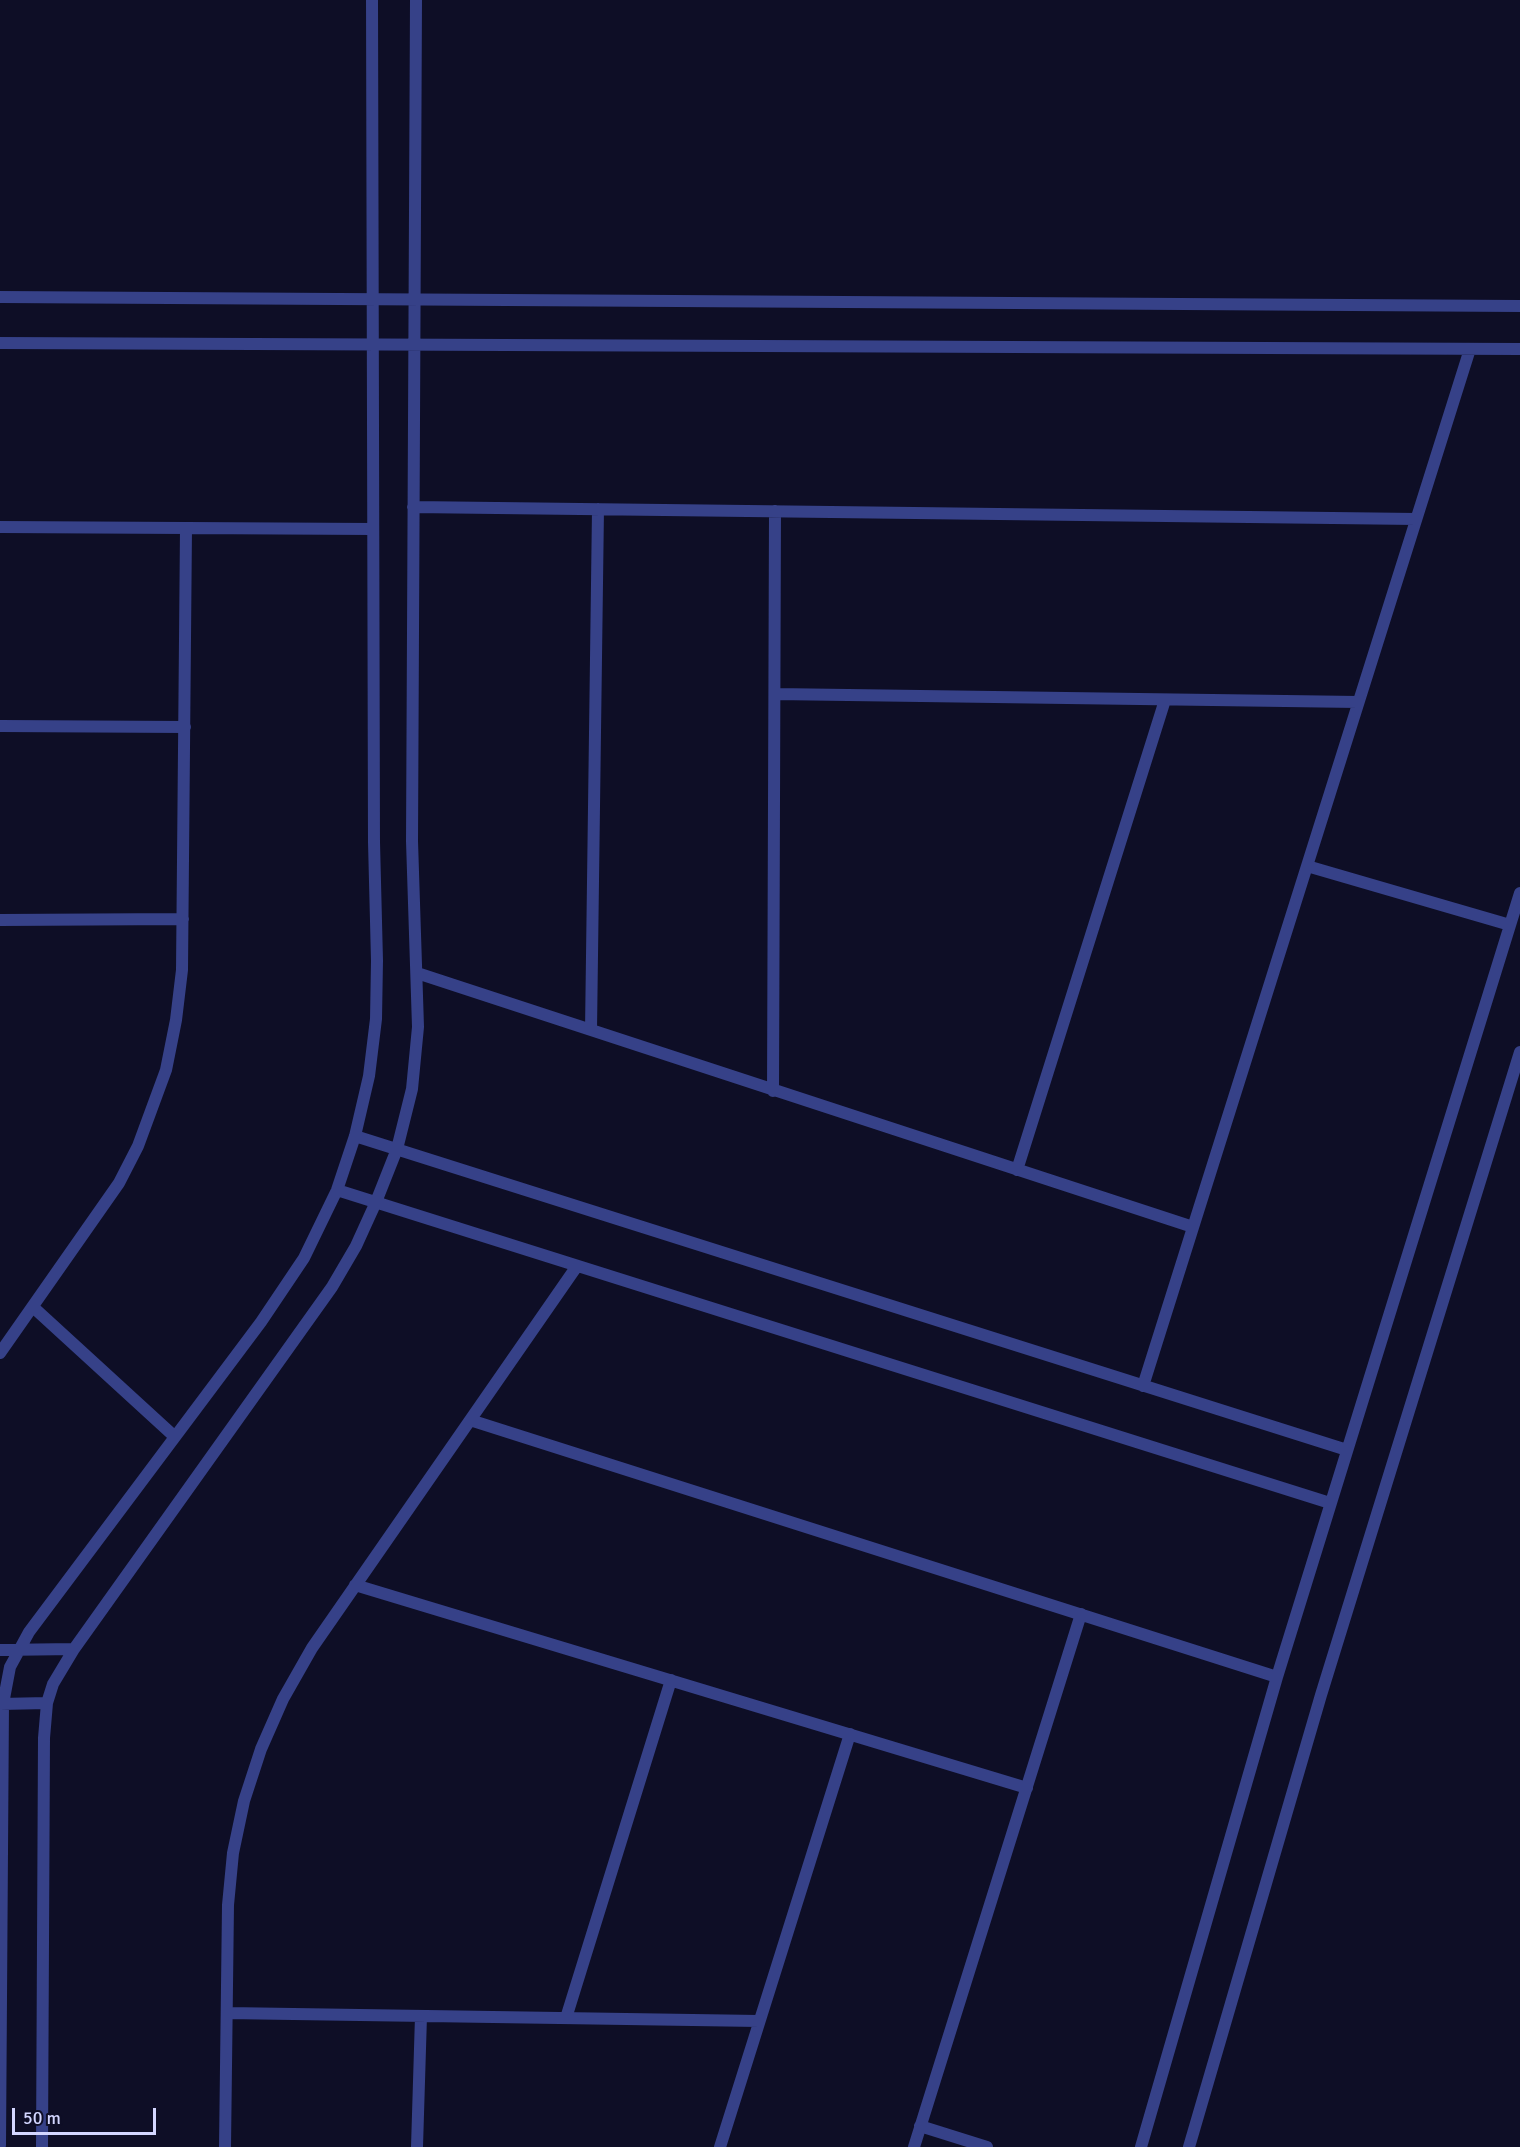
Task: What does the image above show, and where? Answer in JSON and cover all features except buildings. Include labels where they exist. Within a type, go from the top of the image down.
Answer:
[{"type":"street","points":[[0,2145],[2,1704],[10,1667],[18,1650],[43,1612],[261,1322],[304,1258],[338,1190],[355,1136],[369,1076],[376,1019],[372,0]]},
{"type":"street","points":[[42,2147],[44,1749],[47,1703],[53,1684],[74,1649],[332,1287],[356,1246],[376,1202],[397,1149],[412,1089],[418,1027],[412,842],[416,0]]},
{"type":"street","points":[[0,297],[1520,306]]},
{"type":"street","points":[[0,343],[1520,349]]},
{"type":"street","points":[[1143,1386],[1470,348]]},
{"type":"street","points":[[414,507],[1416,519]]},
{"type":"street","points":[[591,1030],[598,509]]},
{"type":"street","points":[[773,1090],[775,511]]},
{"type":"street","points":[[0,527],[373,529]]},
{"type":"street","points":[[0,1353],[111,1197],[138,1146],[153,1109],[177,1020],[182,970],[183,919],[186,528]]},
{"type":"street","points":[[775,694],[1358,702]]},
{"type":"street","points":[[1017,1170],[1165,700]]},
{"type":"street","points":[[0,726],[185,727]]},
{"type":"street","points":[[1307,867],[1510,925]]},
{"type":"street","points":[[1141,2147],[1277,1677],[1520,893]]},
{"type":"street","points":[[0,920],[183,919]]},
{"type":"street","points":[[417,974],[1193,1227]]},
{"type":"street","points":[[1190,2147],[1321,1695],[1520,1052]]},
{"type":"street","points":[[355,1136],[1347,1450]]},
{"type":"street","points":[[338,1190],[1330,1503]]},
{"type":"street","points":[[225,2147],[228,1905],[233,1853],[244,1801],[261,1749],[283,1699],[312,1648],[577,1266]]},
{"type":"street","points":[[33,1307],[175,1437]]},
{"type":"street","points":[[470,1420],[1277,1677]]},
{"type":"street","points":[[355,1585],[1027,1788]]},
{"type":"street","points":[[914,2147],[1081,1614]]},
{"type":"street","points":[[0,1650],[74,1649]]},
{"type":"street","points":[[566,2018],[671,1680]]},
{"type":"street","points":[[2,1704],[47,1703]]},
{"type":"street","points":[[720,2147],[850,1734]]},
{"type":"street","points":[[227,2013],[759,2021]]},
{"type":"street","points":[[417,2147],[420,2016]]},
{"type":"street","points":[[920,2126],[987,2147]]}]
